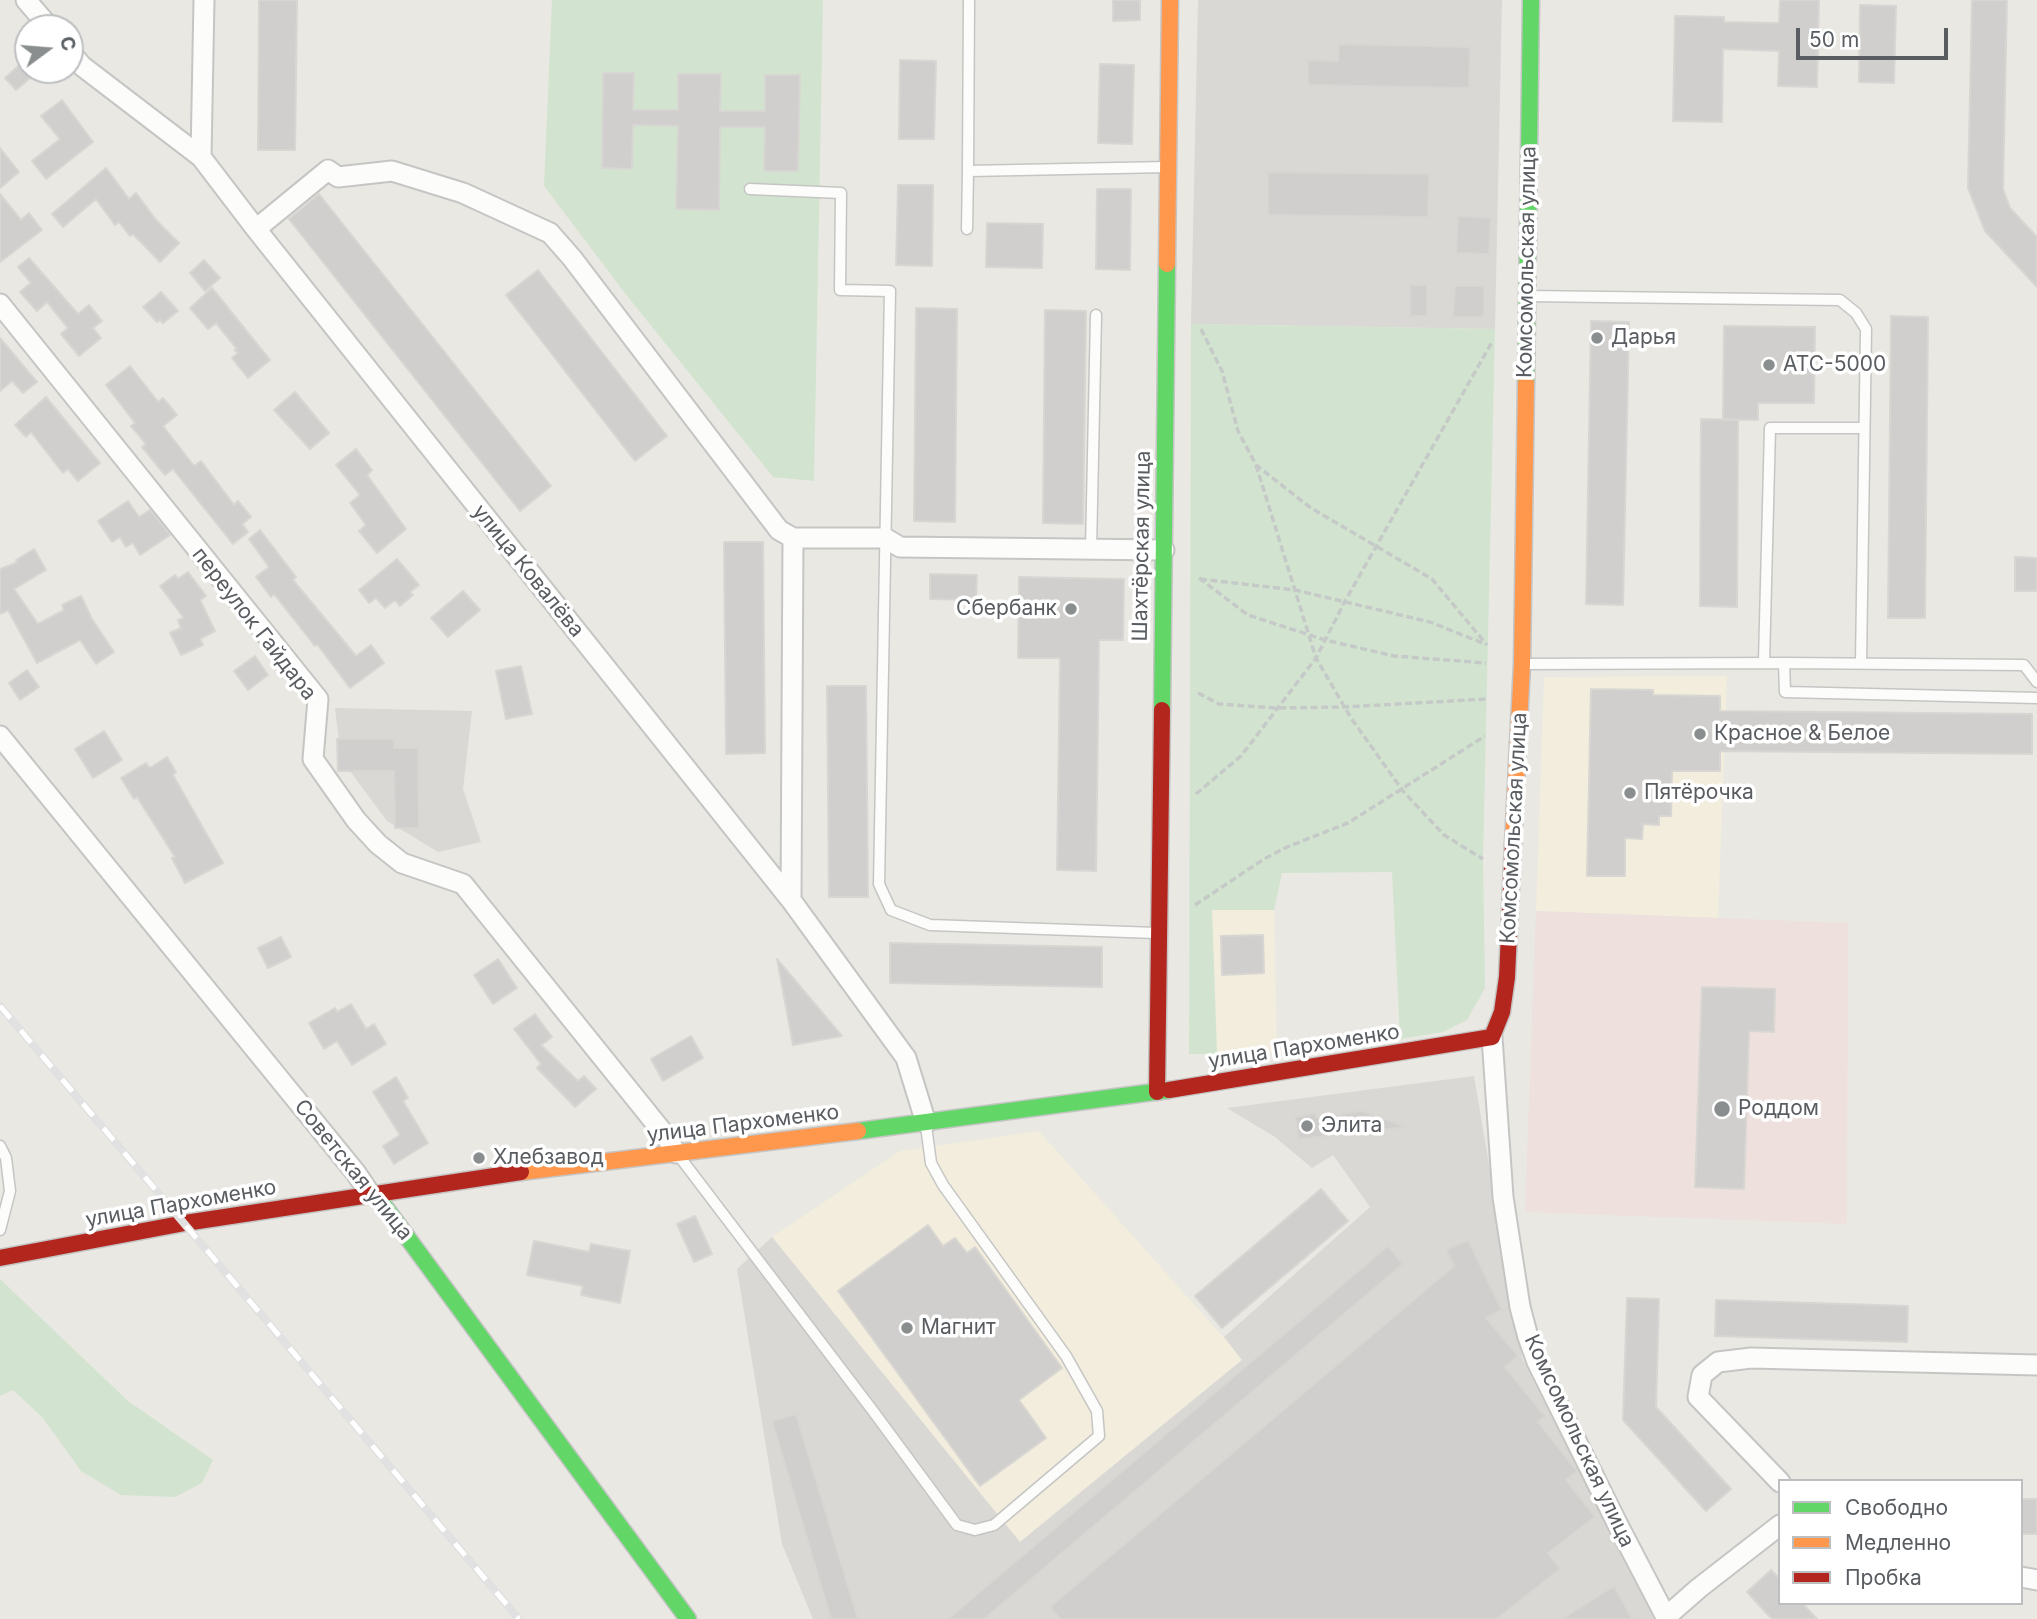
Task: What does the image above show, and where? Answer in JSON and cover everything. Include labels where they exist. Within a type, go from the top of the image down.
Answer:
[{"type":"street","points":[[26,0],[38,14]]},
{"type":"street","points":[[201,157],[204,0]]},
{"type":"street","name":"Шахтёрская улица","points":[[1157,1092],[1170,0]]},
{"type":"street","name":"Комсомольская улица","points":[[1531,0],[1522,664],[1507,977],[1502,1012],[1492,1037],[1503,1196],[1520,1307],[1537,1362],[1667,1618]]},
{"type":"street","name":"улица Ковалёва","points":[[84,68],[201,157],[791,901],[906,1058],[926,1123]]},
{"type":"street","points":[[256,229],[328,170],[338,177],[393,171],[463,193],[550,233],[572,258],[779,530],[793,538],[886,538],[900,547],[1164,550]]},
{"type":"street","name":"переулок Гайдара","points":[[0,304],[318,699],[313,759],[356,820],[378,844],[402,863],[463,884],[665,1135],[676,1153]]},
{"type":"street","points":[[791,901],[793,538]]},
{"type":"street","name":"Советская улица","points":[[0,736],[356,1173],[370,1194],[382,1203],[688,1619]]},
{"type":"street","name":"улица Пархоменко","points":[[0,1258],[185,1223],[370,1194],[562,1166],[926,1123],[1157,1092],[1492,1037]]},
{"type":"street","points":[[1778,1480],[1699,1397],[1702,1374],[1718,1362],[1751,1358],[2037,1365]]},
{"type":"street","points":[[1667,1618],[1699,1588],[1778,1527]]},
{"type":"lane","points":[[967,229],[969,0]]},
{"type":"lane","points":[[968,171],[1168,167]]},
{"type":"lane","points":[[750,189],[841,193],[840,290],[890,290],[879,884],[891,910],[930,925],[1158,933]]},
{"type":"lane","points":[[1527,296],[1840,300],[1856,313],[1866,329],[1861,663]]},
{"type":"lane","points":[[1091,549],[1096,315]]},
{"type":"lane","points":[[1765,662],[1770,428],[1863,428]]},
{"type":"lane","points":[[1522,664],[1765,662],[2024,665],[2037,682]]},
{"type":"lane","points":[[1784,663],[1785,692],[2037,698]]},
{"type":"lane","points":[[676,1153],[873,1410],[957,1525],[975,1530],[994,1525],[1100,1436],[1097,1411],[1066,1356],[943,1185],[931,1163],[926,1123]]},
{"type":"lane","points":[[0,1146],[6,1158],[10,1191],[0,1230]]},
{"type":"path","points":[[1201,329],[1222,372],[1238,431],[1256,465],[1316,658],[1345,707],[1402,789],[1444,835],[1483,859]]},
{"type":"path","points":[[1196,793],[1241,756],[1316,658],[1344,603],[1492,342]]},
{"type":"path","points":[[1256,465],[1311,508],[1432,579],[1487,645],[1430,622],[1295,590],[1199,578],[1248,615],[1325,640],[1394,656],[1486,663]]},
{"type":"path","points":[[1198,693],[1219,704],[1277,708],[1486,699]]},
{"type":"path","points":[[1195,905],[1264,859],[1348,823],[1485,736]]},
{"type":"shaded area","points":[[1198,0],[1502,0],[1495,329],[1191,324]]},
{"type":"shaded area","points":[[1727,676],[1718,918],[1536,911],[1544,677]]},
{"type":"shaded area","points":[[335,708],[472,711],[463,789],[481,842],[438,852],[387,821],[341,759]]},
{"type":"shaded area","points":[[1212,910],[1274,910],[1277,1053],[1217,1054]]},
{"type":"shaded area","points":[[1536,911],[1848,923],[1847,1224],[1525,1212]]},
{"type":"shaded area","points":[[1474,1076],[1522,1358],[1654,1619],[813,1619],[782,1544],[737,1269],[772,1237],[1020,1542],[1242,1360],[1224,1337],[1370,1207],[1333,1155],[1312,1168],[1275,1137],[1227,1108]]},
{"type":"shaded area","points":[[1039,1131],[1243,1359],[1020,1542],[772,1237],[900,1151]]},
{"type":"green space","points":[[552,0],[823,0],[814,481],[773,477],[624,292],[544,186]]},
{"type":"green space","points":[[1191,324],[1495,329],[1483,859],[1485,988],[1467,1020],[1443,1032],[1400,1039],[1392,872],[1282,873],[1274,910],[1212,910],[1217,1054],[1189,1054]]},
{"type":"green space","points":[[0,1279],[128,1401],[213,1460],[202,1483],[175,1497],[121,1495],[81,1471],[43,1418],[13,1390],[0,1396]]},
{"type":"building","points":[[259,0],[297,0],[295,150],[258,150]]},
{"type":"building","points":[[1113,0],[1140,0],[1140,20],[1113,21]]},
{"type":"building","points":[[1780,0],[1819,0],[1817,87],[1778,86],[1779,51],[1723,49],[1722,122],[1673,121],[1675,16],[1724,17],[1724,22],[1779,23]]},
{"type":"building","points":[[1972,0],[2007,0],[2003,189],[2010,208],[2037,237],[2037,287],[1985,231],[1968,188]]},
{"type":"building","points":[[1860,5],[1896,6],[1894,83],[1859,82]]},
{"type":"building","points":[[1339,44],[1470,47],[1469,88],[1308,85],[1308,60],[1338,61]]},
{"type":"building","points":[[900,60],[936,61],[934,139],[899,139]]},
{"type":"building","points":[[1100,64],[1134,65],[1132,144],[1098,143]]},
{"type":"building","points":[[14,70],[14,84],[23,84],[16,90],[5,78]]},
{"type":"building","points":[[603,73],[634,73],[633,110],[678,110],[678,74],[721,74],[720,111],[765,111],[765,75],[800,75],[798,171],[764,171],[765,127],[720,127],[719,210],[676,209],[678,126],[633,125],[632,169],[602,168]]},
{"type":"building","points":[[62,100],[93,142],[46,179],[32,161],[60,139],[41,116]]},
{"type":"building","points":[[0,148],[19,172],[0,188]]},
{"type":"building","points":[[106,168],[129,199],[136,193],[156,220],[179,243],[160,262],[133,234],[130,236],[119,222],[115,225],[96,199],[63,227],[52,214]]},
{"type":"building","points":[[1268,172],[1429,174],[1428,217],[1268,215]]},
{"type":"building","points":[[898,185],[933,185],[932,266],[896,265]]},
{"type":"building","points":[[1097,189],[1131,189],[1130,270],[1096,269]]},
{"type":"building","points":[[0,194],[21,220],[29,213],[42,230],[0,262]]},
{"type":"building","points":[[319,194],[551,486],[520,511],[289,219]]},
{"type":"building","points":[[1458,216],[1491,218],[1489,254],[1456,253]]},
{"type":"building","points":[[987,223],[1043,224],[1042,268],[986,267]]},
{"type":"building","points":[[29,258],[78,314],[89,305],[102,321],[93,328],[101,338],[79,356],[61,334],[68,328],[47,302],[37,311],[20,292],[31,283],[18,267]]},
{"type":"building","points":[[204,260],[220,278],[205,291],[190,273]]},
{"type":"building","points":[[538,270],[667,436],[635,461],[506,295]]},
{"type":"building","points":[[1410,285],[1427,285],[1427,316],[1410,316]]},
{"type":"building","points":[[1455,286],[1484,286],[1484,317],[1453,317]]},
{"type":"building","points":[[212,288],[270,360],[248,378],[232,358],[238,353],[235,350],[237,349],[216,323],[208,329],[190,308]]},
{"type":"building","points":[[161,292],[178,311],[163,323],[160,320],[157,322],[143,307]]},
{"type":"building","points":[[916,308],[957,309],[955,522],[914,521]]},
{"type":"building","points":[[1045,310],[1086,311],[1083,524],[1043,523]]},
{"type":"building","points":[[1891,316],[1928,317],[1925,618],[1888,618]]},
{"type":"building","points":[[1591,321],[1629,322],[1623,605],[1586,604]]},
{"type":"building","name":"АТС-5000","points":[[1724,326],[1815,327],[1814,403],[1758,403],[1758,420],[1723,419]]},
{"type":"building","points":[[0,338],[37,382],[23,393],[12,381],[0,391]]},
{"type":"building","points":[[130,366],[158,402],[163,398],[177,415],[163,426],[194,466],[201,461],[234,505],[238,501],[251,517],[242,524],[248,532],[233,544],[173,469],[165,475],[142,447],[146,444],[131,426],[135,423],[106,385]]},
{"type":"building","points":[[295,392],[329,433],[310,449],[274,410]]},
{"type":"building","points":[[46,397],[100,463],[78,481],[68,469],[63,473],[31,432],[26,437],[15,425]]},
{"type":"building","points":[[1701,419],[1738,420],[1737,607],[1700,606]]},
{"type":"building","points":[[356,449],[372,470],[367,475],[406,529],[377,553],[359,531],[366,525],[350,503],[360,495],[336,465]]},
{"type":"building","points":[[128,501],[139,517],[150,510],[170,535],[140,555],[133,543],[126,547],[120,537],[112,542],[98,521]]},
{"type":"building","points":[[260,530],[296,577],[293,580],[356,656],[371,645],[384,663],[350,688],[317,644],[315,646],[274,594],[271,597],[256,577],[269,567],[249,539]]},
{"type":"building","points":[[724,542],[763,542],[765,753],[726,754]]},
{"type":"building","points":[[34,549],[46,570],[14,589],[38,624],[64,610],[62,605],[81,596],[92,619],[114,652],[96,664],[80,640],[37,663],[8,610],[0,614],[0,569],[18,562],[16,560]]},
{"type":"building","points":[[2015,557],[2037,558],[2037,591],[2015,591]]},
{"type":"building","points":[[397,559],[419,585],[410,592],[413,595],[400,606],[395,600],[385,608],[376,598],[369,603],[359,590]]},
{"type":"building","points":[[188,572],[206,596],[200,600],[215,631],[200,639],[203,645],[181,655],[170,633],[181,628],[178,620],[184,618],[160,586],[175,575],[178,579]]},
{"type":"building","points":[[930,574],[977,575],[976,600],[930,599]]},
{"type":"building","points":[[1019,577],[1124,579],[1123,640],[1099,640],[1096,871],[1057,870],[1060,658],[1018,658]]},
{"type":"building","points":[[463,591],[480,610],[448,637],[431,618]]},
{"type":"building","points":[[255,656],[268,675],[248,690],[234,671]]},
{"type":"building","points":[[521,666],[532,714],[506,719],[496,671]]},
{"type":"building","points":[[27,670],[39,687],[20,700],[9,683]]},
{"type":"building","points":[[827,686],[866,686],[868,897],[829,897]]},
{"type":"building","points":[[1591,689],[1653,690],[1653,695],[1720,696],[1720,711],[2032,714],[2032,754],[1720,751],[1720,771],[1672,771],[1671,816],[1659,816],[1659,825],[1643,824],[1642,839],[1625,838],[1625,876],[1587,876]]},
{"type":"building","points":[[104,731],[122,760],[93,778],[75,749]]},
{"type":"building","points":[[337,739],[394,739],[394,748],[418,748],[419,828],[395,828],[394,771],[338,771]]},
{"type":"building","points":[[167,757],[176,772],[173,775],[223,863],[185,883],[172,858],[175,857],[137,797],[134,799],[121,778],[146,763],[150,768]]},
{"type":"building","points":[[1263,935],[1264,973],[1222,975],[1221,936]]},
{"type":"building","points":[[281,937],[291,957],[268,968],[258,948]]},
{"type":"building","points":[[890,943],[1102,947],[1102,987],[890,983]]},
{"type":"building","points":[[498,959],[517,988],[493,1004],[474,975]]},
{"type":"building","points":[[777,959],[842,1036],[793,1045]]},
{"type":"building","name":"Роддом","points":[[1702,987],[1775,989],[1774,1032],[1749,1031],[1744,1189],[1695,1187]]},
{"type":"building","points":[[351,1004],[366,1029],[374,1024],[386,1044],[352,1065],[337,1041],[324,1049],[309,1023],[335,1008],[337,1012]]},
{"type":"building","points":[[535,1014],[552,1037],[541,1045],[578,1081],[584,1076],[596,1089],[575,1107],[537,1068],[541,1064],[514,1029]]},
{"type":"building","points":[[691,1036],[703,1058],[663,1081],[651,1059]]},
{"type":"building","points":[[396,1077],[408,1098],[403,1101],[428,1143],[394,1164],[383,1146],[400,1135],[373,1092]]},
{"type":"building","points":[[1362,1111],[1406,1127],[1299,1139],[1295,1117],[1316,1113],[1317,1118]]},
{"type":"building","points":[[1321,1189],[1348,1221],[1222,1328],[1195,1296]]},
{"type":"building","points":[[695,1216],[712,1254],[694,1262],[677,1224]]},
{"type":"building","points":[[928,1225],[943,1246],[955,1238],[967,1253],[975,1247],[1062,1368],[1019,1400],[1046,1438],[980,1486],[838,1291]]},
{"type":"building","points":[[1468,1240],[1502,1310],[1486,1318],[1518,1356],[1505,1367],[1545,1416],[1538,1422],[1577,1471],[1566,1480],[1595,1517],[1548,1553],[1560,1569],[1497,1619],[1060,1619],[1050,1607],[1454,1266],[1446,1250]]},
{"type":"building","points":[[534,1241],[589,1252],[591,1244],[630,1251],[620,1303],[581,1295],[583,1286],[527,1275]]},
{"type":"building","points":[[1388,1246],[1403,1264],[984,1619],[948,1619]]},
{"type":"building","points":[[1627,1298],[1659,1299],[1656,1407],[1731,1489],[1706,1511],[1623,1420]]},
{"type":"building","points":[[1716,1300],[1908,1306],[1907,1342],[1715,1336]]},
{"type":"building","points":[[796,1414],[858,1619],[831,1619],[772,1421]]},
{"type":"building","points":[[2023,1499],[2037,1499],[2037,1534],[2023,1534]]},
{"type":"building","points":[[1771,1570],[1778,1577],[1778,1605],[1804,1605],[1817,1619],[1772,1619],[1747,1592]]},
{"type":"building","points":[[1614,1586],[1632,1619],[1562,1619]]},
{"type":"railway","points":[[0,1006],[519,1619]]},
{"type":"traffic: fast","points":[[1526,383],[1531,0]]},
{"type":"traffic: fast","points":[[1162,710],[1167,264]]},
{"type":"traffic: fast","points":[[858,1131],[1169,1090]]},
{"type":"traffic: fast","points":[[370,1194],[382,1203],[688,1619]]},
{"type":"traffic: slow","points":[[1167,264],[1170,0]]},
{"type":"traffic: slow","points":[[1513,844],[1522,664],[1526,383]]},
{"type":"traffic: slow","points":[[521,1172],[858,1131]]},
{"type":"traffic: jam","points":[[1157,1092],[1162,710]]},
{"type":"traffic: jam","points":[[1169,1090],[1492,1037],[1502,1012],[1507,977],[1513,844]]},
{"type":"traffic: jam","points":[[0,1258],[185,1223],[521,1172]]},
{"type":"place","name":"Дарья","points":[[1597,338]]},
{"type":"place","name":"АТС-5000","points":[[1769,365]]},
{"type":"place","name":"Сбербанк","points":[[1071,609]]},
{"type":"place","name":"Красное & Белое","points":[[1700,734]]},
{"type":"place","name":"Пятёрочка","points":[[1630,793]]},
{"type":"place","name":"Роддом","points":[[1722,1109]]},
{"type":"place","name":"Элита","points":[[1307,1126]]},
{"type":"place","name":"Хлебзавод","points":[[479,1158]]},
{"type":"place","name":"Магнит","points":[[907,1328]]}]
